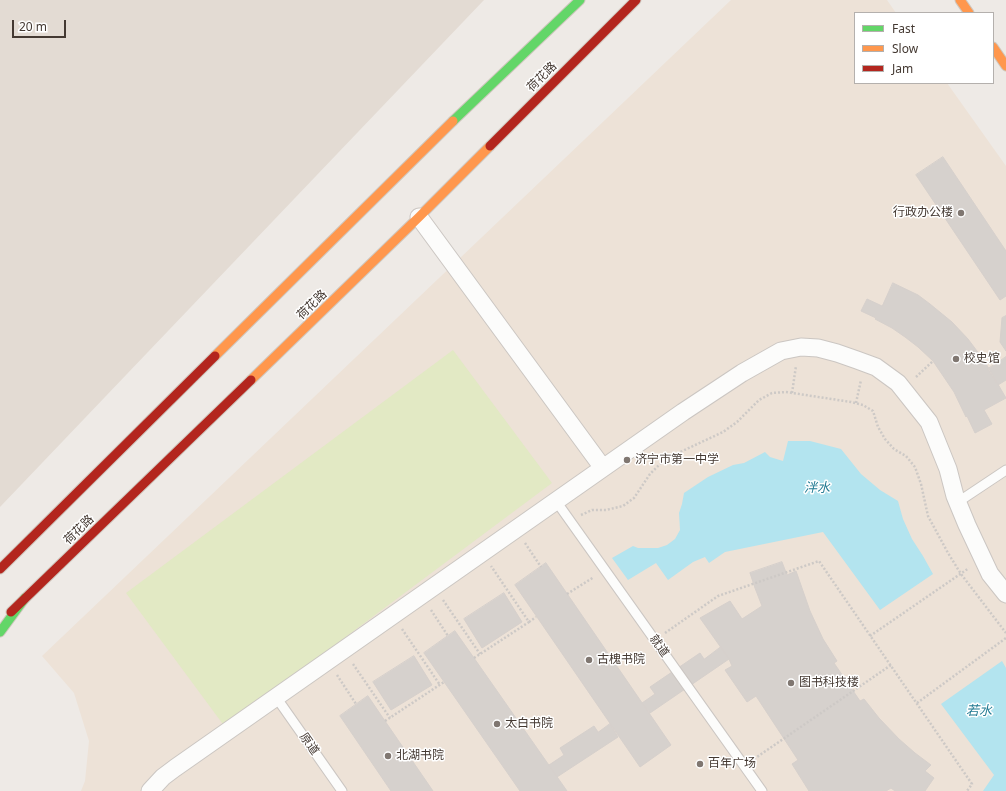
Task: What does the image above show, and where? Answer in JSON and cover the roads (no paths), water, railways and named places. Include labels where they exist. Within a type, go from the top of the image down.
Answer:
[{"type":"main road","points":[[0,569],[461,114],[580,0]]},
{"type":"main road","name":"荷花路","points":[[0,622],[419,217],[636,0]]},
{"type":"main road","points":[[960,0],[968,12]]},
{"type":"main road","points":[[994,48],[1006,66]]},
{"type":"main road","points":[[0,632],[25,598]]},
{"type":"street","points":[[419,217],[603,468]]},
{"type":"street","points":[[150,791],[163,777],[689,408],[742,373],[781,351],[798,348],[818,348],[837,353],[864,362],[881,371],[898,383],[929,422],[948,469],[967,525],[990,574],[1006,594]]},
{"type":"lane","points":[[958,502],[1006,470]]},
{"type":"lane","name":"就道","points":[[556,501],[762,791]]},
{"type":"lane","name":"原道","points":[[276,697],[342,791]]},
{"type":"water","name":"泮水","points":[[788,441],[810,441],[841,449],[861,474],[880,490],[898,501],[903,519],[912,539],[933,574],[880,610],[823,532],[725,552],[709,563],[705,557],[693,562],[668,580],[656,563],[628,580],[612,558],[633,546],[638,548],[658,548],[667,545],[675,539],[680,530],[679,513],[684,493],[708,477],[733,465],[744,463],[765,452],[770,457],[783,461]]},
{"type":"water","name":"若水","points":[[1002,661],[1006,668],[1006,791],[983,791],[994,775],[941,704]]},
{"type":"place","name":"行政办公楼","points":[[961,213]]},
{"type":"place","name":"校史馆","points":[[956,359]]},
{"type":"place","name":"济宁市第一中学","points":[[627,460]]},
{"type":"place","name":"古槐书院","points":[[589,660]]},
{"type":"place","name":"图书科技楼","points":[[791,683]]},
{"type":"place","name":"太白书院","points":[[497,724]]},
{"type":"place","name":"北湖书院","points":[[388,756]]},
{"type":"place","name":"百年广场","points":[[700,764]]}]
